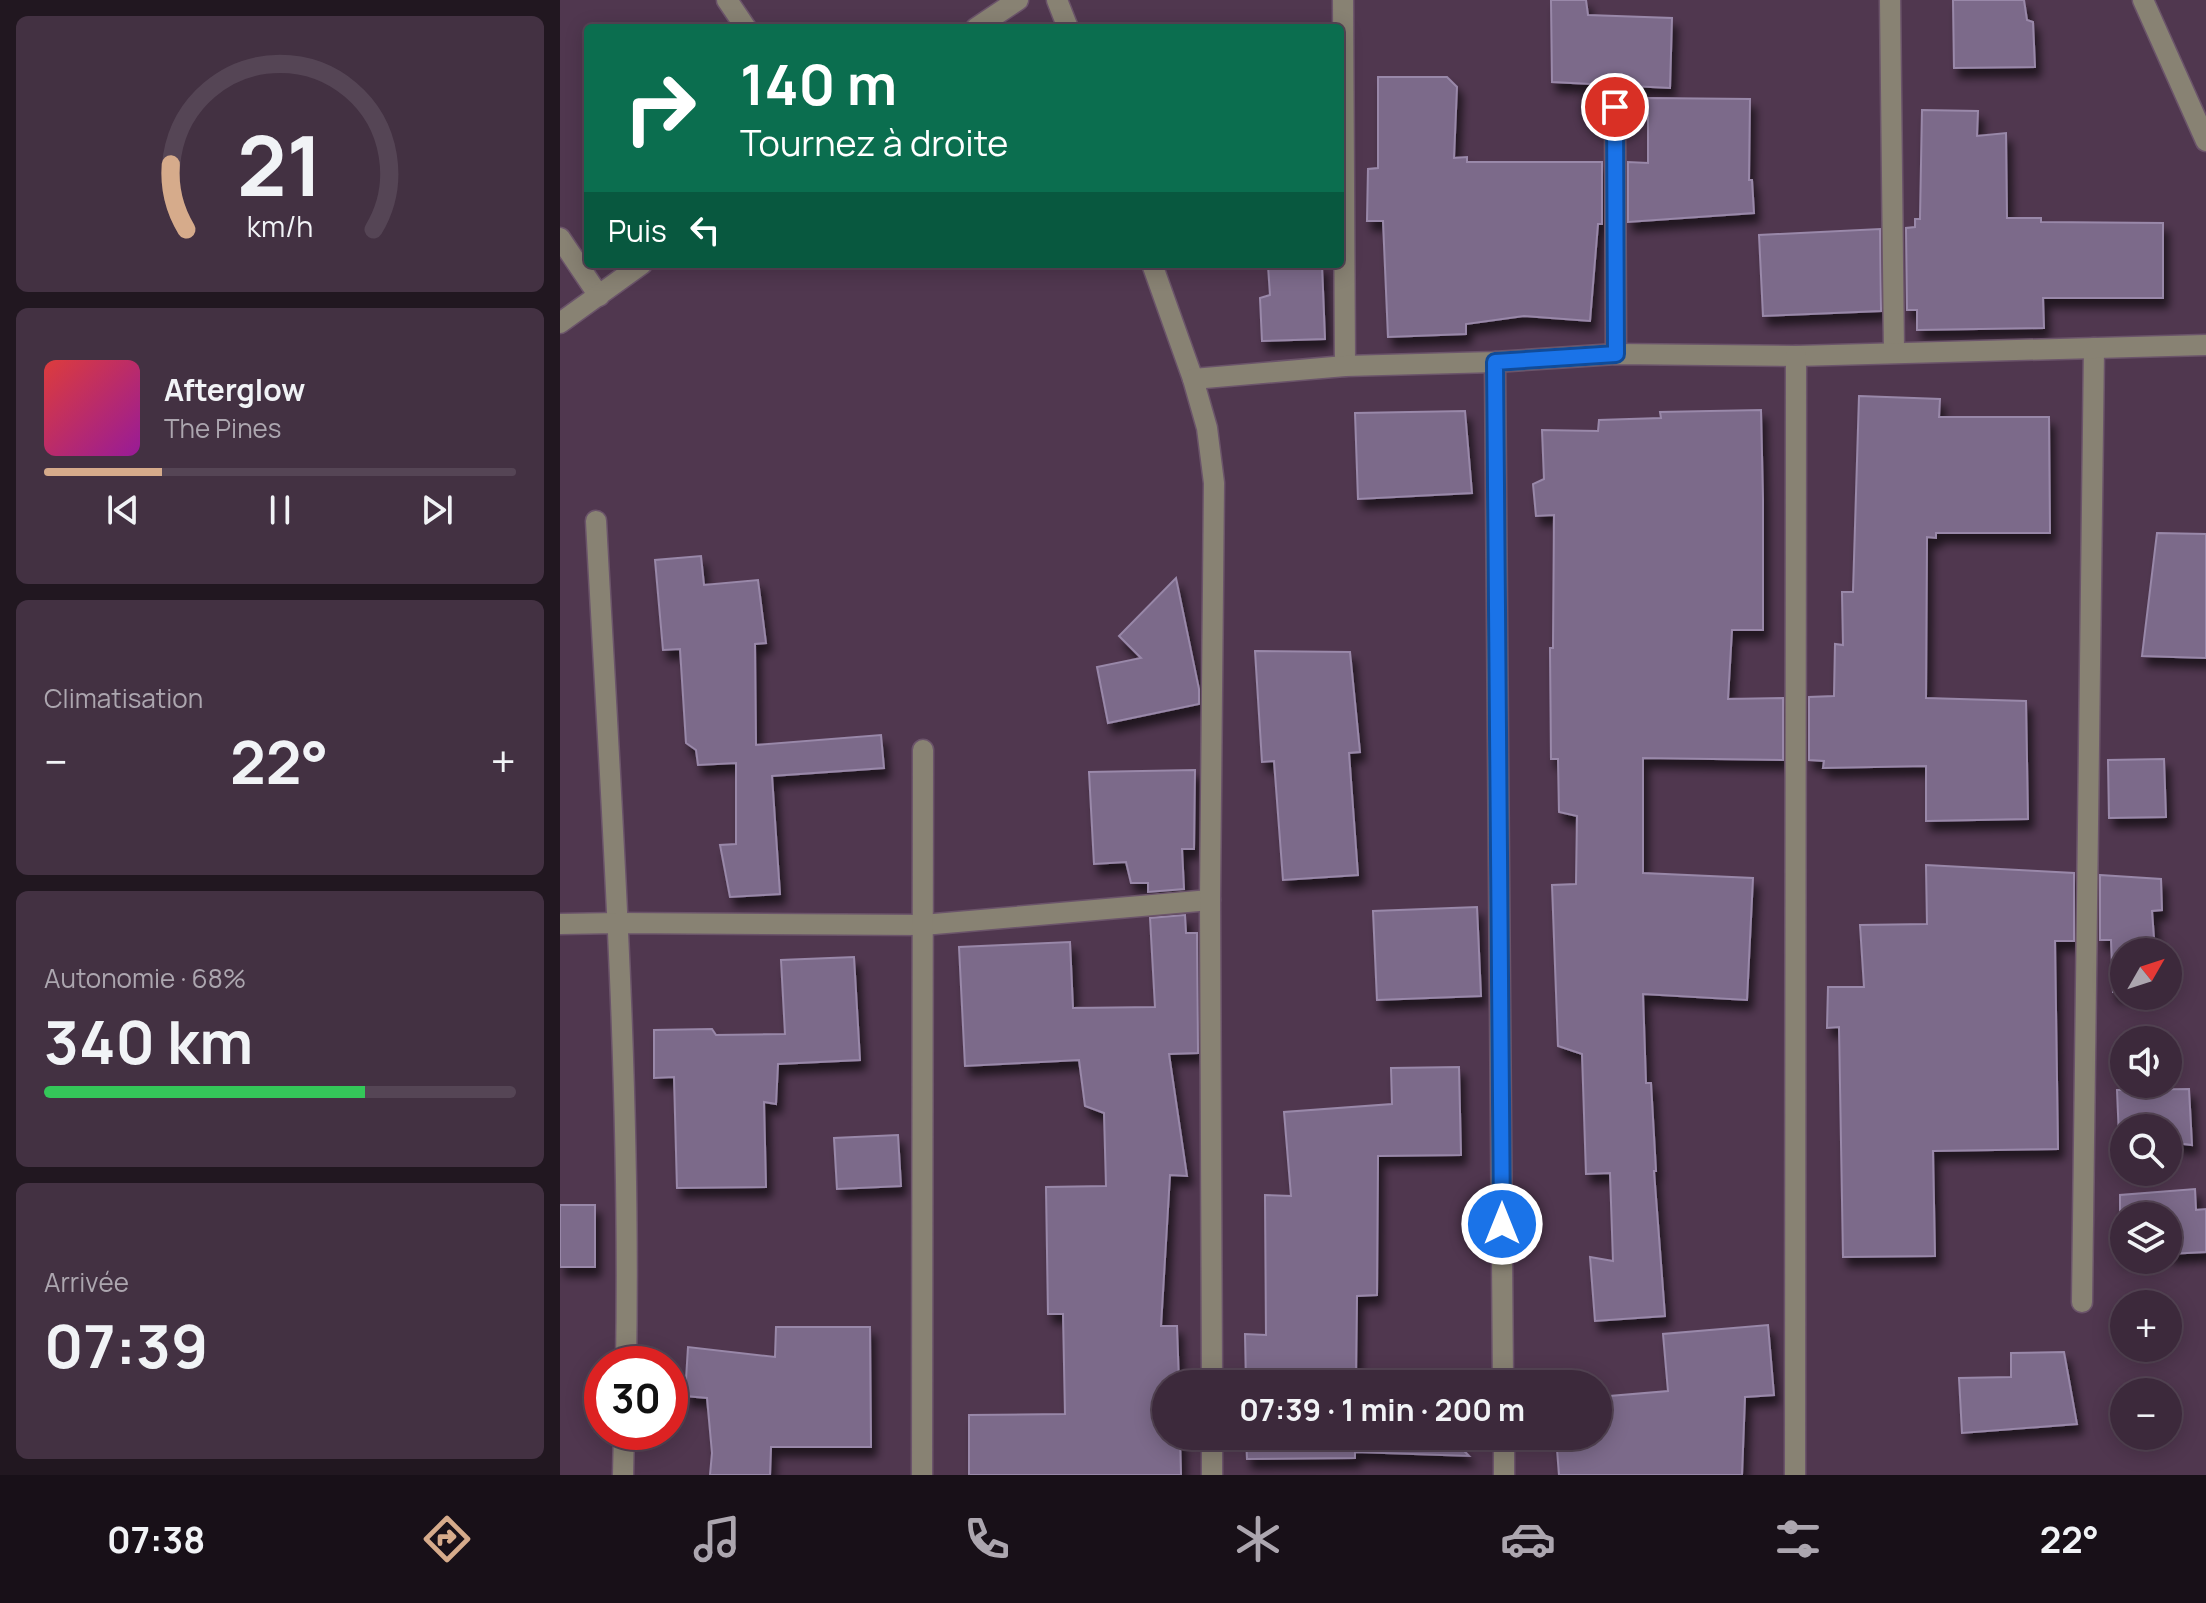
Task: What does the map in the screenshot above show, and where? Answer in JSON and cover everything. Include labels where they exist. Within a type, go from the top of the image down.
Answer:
[{"type":"street","points":[[727,0],[743,24]]},
{"type":"street","points":[[982,24],[1018,0]]},
{"type":"street","points":[[1057,0],[1066,24]]},
{"type":"street","points":[[1343,0],[1343,24]]},
{"type":"street","points":[[1890,0],[1894,352]]},
{"type":"street","points":[[2143,0],[2206,141]]},
{"type":"street","points":[[1615,107],[1616,354]]},
{"type":"street","points":[[1344,183],[1345,366]]},
{"type":"street","points":[[560,238],[599,296]]},
{"type":"street","points":[[560,323],[637,268]]},
{"type":"street","points":[[1153,268],[1207,428],[1214,483],[1210,900],[1212,1370]]},
{"type":"street","points":[[1193,379],[1345,366],[1495,362],[1616,354],[1796,356],[2206,345]]},
{"type":"street","points":[[2082,1302],[2094,348]]},
{"type":"street","points":[[1795,1475],[1796,356]]},
{"type":"street","points":[[1495,362],[1503,1370]]},
{"type":"street","points":[[596,521],[618,923],[626,1346]]},
{"type":"street","points":[[922,1475],[923,750]]},
{"type":"street","points":[[560,924],[923,925],[1210,900]]},
{"type":"street","points":[[623,1475],[624,1450]]},
{"type":"street","points":[[1212,1450],[1212,1475]]},
{"type":"street","points":[[1504,1450],[1504,1475]]},
{"type":"building","points":[[1551,0],[1586,0],[1588,15],[1672,18],[1670,88],[1552,82]]},
{"type":"building","points":[[1953,0],[2024,0],[2027,20],[2033,22],[2035,67],[1954,68]]},
{"type":"building","points":[[1378,77],[1447,77],[1457,87],[1454,158],[1467,157],[1467,162],[1602,162],[1602,224],[1598,224],[1590,321],[1524,316],[1466,324],[1466,334],[1388,337],[1383,221],[1367,221],[1368,169],[1378,168]]},
{"type":"building","points":[[1648,98],[1750,99],[1749,180],[1752,180],[1754,213],[1628,222],[1628,162],[1648,163]]},
{"type":"building","points":[[1922,110],[1978,111],[1977,136],[2006,133],[2007,218],[2041,218],[2041,222],[2163,223],[2163,298],[2043,298],[2044,328],[1917,330],[1917,310],[1907,310],[1906,228],[1915,227],[1915,219],[1920,219]]},
{"type":"building","points":[[1880,229],[1881,311],[1763,316],[1759,235]]},
{"type":"building","points":[[1268,268],[1322,268],[1325,339],[1262,341],[1260,298],[1270,295]]},
{"type":"building","points":[[1859,396],[1940,399],[1939,417],[2049,417],[2050,533],[1936,533],[1936,538],[1927,537],[1926,698],[2026,701],[2028,819],[1926,821],[1926,766],[1823,768],[1824,761],[1809,760],[1809,697],[1834,696],[1835,644],[1843,645],[1842,592],[1853,592]]},
{"type":"building","points":[[1761,410],[1763,630],[1732,630],[1728,699],[1783,698],[1783,760],[1643,758],[1643,873],[1753,878],[1747,1000],[1643,994],[1646,1083],[1651,1083],[1665,1316],[1595,1321],[1590,1257],[1613,1261],[1610,1173],[1586,1174],[1582,1054],[1558,1046],[1552,885],[1576,884],[1577,816],[1559,812],[1558,759],[1551,759],[1554,515],[1536,516],[1533,484],[1544,479],[1542,430],[1598,431],[1599,420],[1661,418],[1660,412]]},
{"type":"building","points":[[1465,411],[1472,493],[1358,499],[1355,413]]},
{"type":"building","points":[[2157,533],[2206,534],[2206,658],[2142,656]]},
{"type":"building","points":[[701,556],[704,585],[758,580],[766,643],[755,644],[756,745],[881,735],[884,768],[772,776],[780,894],[730,897],[720,845],[736,844],[736,763],[698,765],[696,750],[686,743],[680,649],[663,650],[655,560]]},
{"type":"building","points":[[1176,578],[1199,689],[1199,704],[1108,723],[1097,667],[1141,658],[1119,636]]},
{"type":"building","points":[[1255,651],[1350,652],[1360,752],[1349,753],[1358,875],[1283,880],[1274,761],[1262,762]]},
{"type":"building","points":[[2164,759],[2166,817],[2109,818],[2108,760]]},
{"type":"building","points":[[1195,770],[1194,849],[1182,849],[1184,889],[1148,892],[1148,883],[1131,883],[1126,862],[1094,864],[1089,772]]},
{"type":"building","points":[[1926,865],[2074,873],[2074,941],[2055,941],[2058,1149],[1933,1151],[1935,1256],[1843,1257],[1839,1027],[1827,1028],[1828,987],[1864,987],[1860,925],[1927,924]]},
{"type":"building","points":[[2100,875],[2161,879],[2162,910],[2152,911],[2154,938],[2100,940]]},
{"type":"building","points":[[1477,907],[1481,996],[1377,1000],[1373,911]]},
{"type":"building","points":[[1185,915],[1186,933],[1197,933],[1198,1053],[1169,1054],[1187,1176],[1170,1175],[1161,1326],[1177,1326],[1179,1370],[1152,1370],[1152,1450],[1180,1450],[1181,1475],[969,1475],[969,1415],[1065,1414],[1063,1314],[1048,1314],[1046,1187],[1106,1186],[1104,1113],[1085,1106],[1079,1060],[965,1066],[959,947],[1070,942],[1073,1008],[1155,1007],[1150,918]]},
{"type":"building","points":[[854,957],[860,1060],[778,1064],[776,1104],[764,1102],[766,1187],[677,1188],[674,1077],[654,1078],[654,1030],[712,1029],[716,1035],[785,1034],[781,960]]},
{"type":"building","points":[[1459,1067],[1461,1155],[1378,1156],[1377,1295],[1357,1296],[1356,1370],[1246,1370],[1245,1334],[1266,1335],[1265,1195],[1291,1196],[1284,1112],[1392,1104],[1391,1068]]},
{"type":"building","points":[[2182,1089],[2189,1089],[2192,1145],[2182,1144],[2182,1114],[2118,1114],[2117,1098],[2182,1098]]},
{"type":"building","points":[[898,1135],[901,1186],[837,1189],[834,1138]]},
{"type":"building","points":[[2195,1189],[2196,1210],[2206,1209],[2206,1252],[2182,1253],[2182,1202],[2120,1202],[2120,1195]]},
{"type":"building","points":[[560,1205],[595,1205],[595,1267],[560,1267]]},
{"type":"building","points":[[1768,1325],[1774,1395],[1745,1397],[1742,1475],[1559,1475],[1557,1450],[1612,1450],[1612,1396],[1668,1391],[1663,1334]]},
{"type":"building","points":[[776,1327],[870,1327],[871,1447],[771,1447],[770,1475],[710,1475],[712,1453],[707,1398],[688,1396],[688,1347],[775,1357]]},
{"type":"building","points":[[2064,1352],[2077,1424],[1962,1433],[1959,1378],[2011,1377],[2011,1353]]},
{"type":"building","points":[[1247,1450],[1463,1450],[1469,1456],[1355,1452],[1355,1458],[1247,1459]]},
{"type":"route","points":[[1502,1224],[1495,362],[1616,354],[1615,107]]}]
